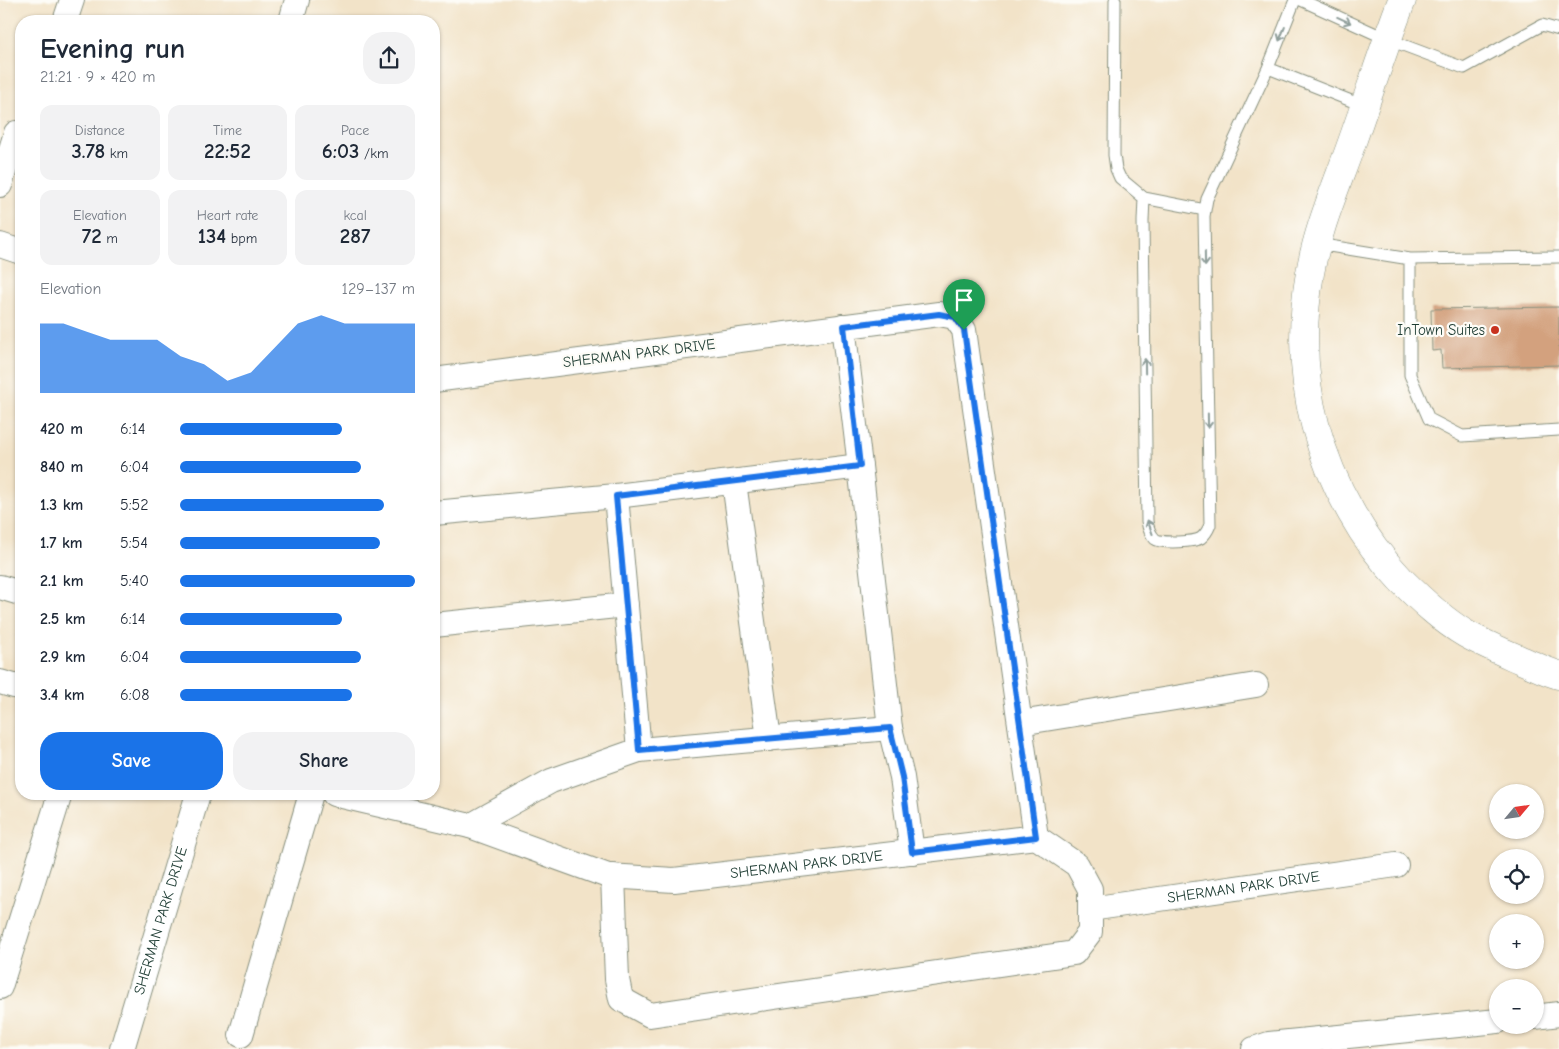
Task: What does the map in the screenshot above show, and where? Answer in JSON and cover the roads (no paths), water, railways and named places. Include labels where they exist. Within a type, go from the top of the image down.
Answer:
[{"type":"highway","points":[[1402,0],[1320,232],[1310,272],[1304,318],[1304,360],[1312,414],[1322,452],[1342,496],[1365,538],[1390,568],[1427,606],[1465,634],[1499,651],[1559,675]]},
{"type":"street","points":[[67,15],[72,0]]},
{"type":"street","points":[[292,15],[297,0]]},
{"type":"street","points":[[0,186],[15,136]]},
{"type":"street","points":[[0,244],[15,250]]},
{"type":"street","name":"SHERMAN PARK DRIVE","points":[[360,800],[470,826],[608,876],[674,880],[1036,837],[964,330],[955,317],[939,314],[440,379]]},
{"type":"street","points":[[844,326],[890,728],[902,777],[912,852]]},
{"type":"street","points":[[440,512],[616,496],[860,466]]},
{"type":"street","points":[[734,482],[769,739]]},
{"type":"street","points":[[616,496],[639,750]]},
{"type":"street","points":[[0,587],[15,592]]},
{"type":"street","points":[[440,624],[626,605]]},
{"type":"street","points":[[0,682],[15,686]]},
{"type":"street","points":[[1020,723],[1256,685]]},
{"type":"street","points":[[470,826],[551,781],[639,750],[890,728]]},
{"type":"street","points":[[0,987],[58,800]]},
{"type":"street","name":"SHERMAN PARK DRIVE","points":[[122,1049],[196,800]]},
{"type":"street","points":[[241,1035],[309,800]]},
{"type":"street","points":[[613,876],[617,980],[621,999],[650,1015],[1074,953],[1090,932],[1090,889],[1077,866],[1036,837]]},
{"type":"street","name":"SHERMAN PARK DRIVE","points":[[1090,909],[1396,865]]},
{"type":"street","points":[[1544,1016],[1559,1014]]},
{"type":"street","points":[[1254,1049],[1269,1044],[1489,1022]]},
{"type":"lane","points":[[1115,0],[1114,155],[1116,169],[1120,178],[1144,198],[1205,210]]},
{"type":"lane","points":[[1144,198],[1147,521],[1156,540],[1162,542],[1194,540],[1201,538],[1207,532],[1210,525],[1204,243],[1207,199],[1268,68],[1296,0]]},
{"type":"lane","points":[[1301,0],[1387,39],[1464,68],[1542,25],[1559,30]]},
{"type":"lane","points":[[1268,68],[1365,106]]},
{"type":"lane","points":[[1317,244],[1410,259],[1559,257]]},
{"type":"lane","points":[[1410,259],[1410,375],[1429,419],[1462,436],[1559,430]]},
{"type":"place","name":"InTown Suites","points":[[1495,330]]}]
